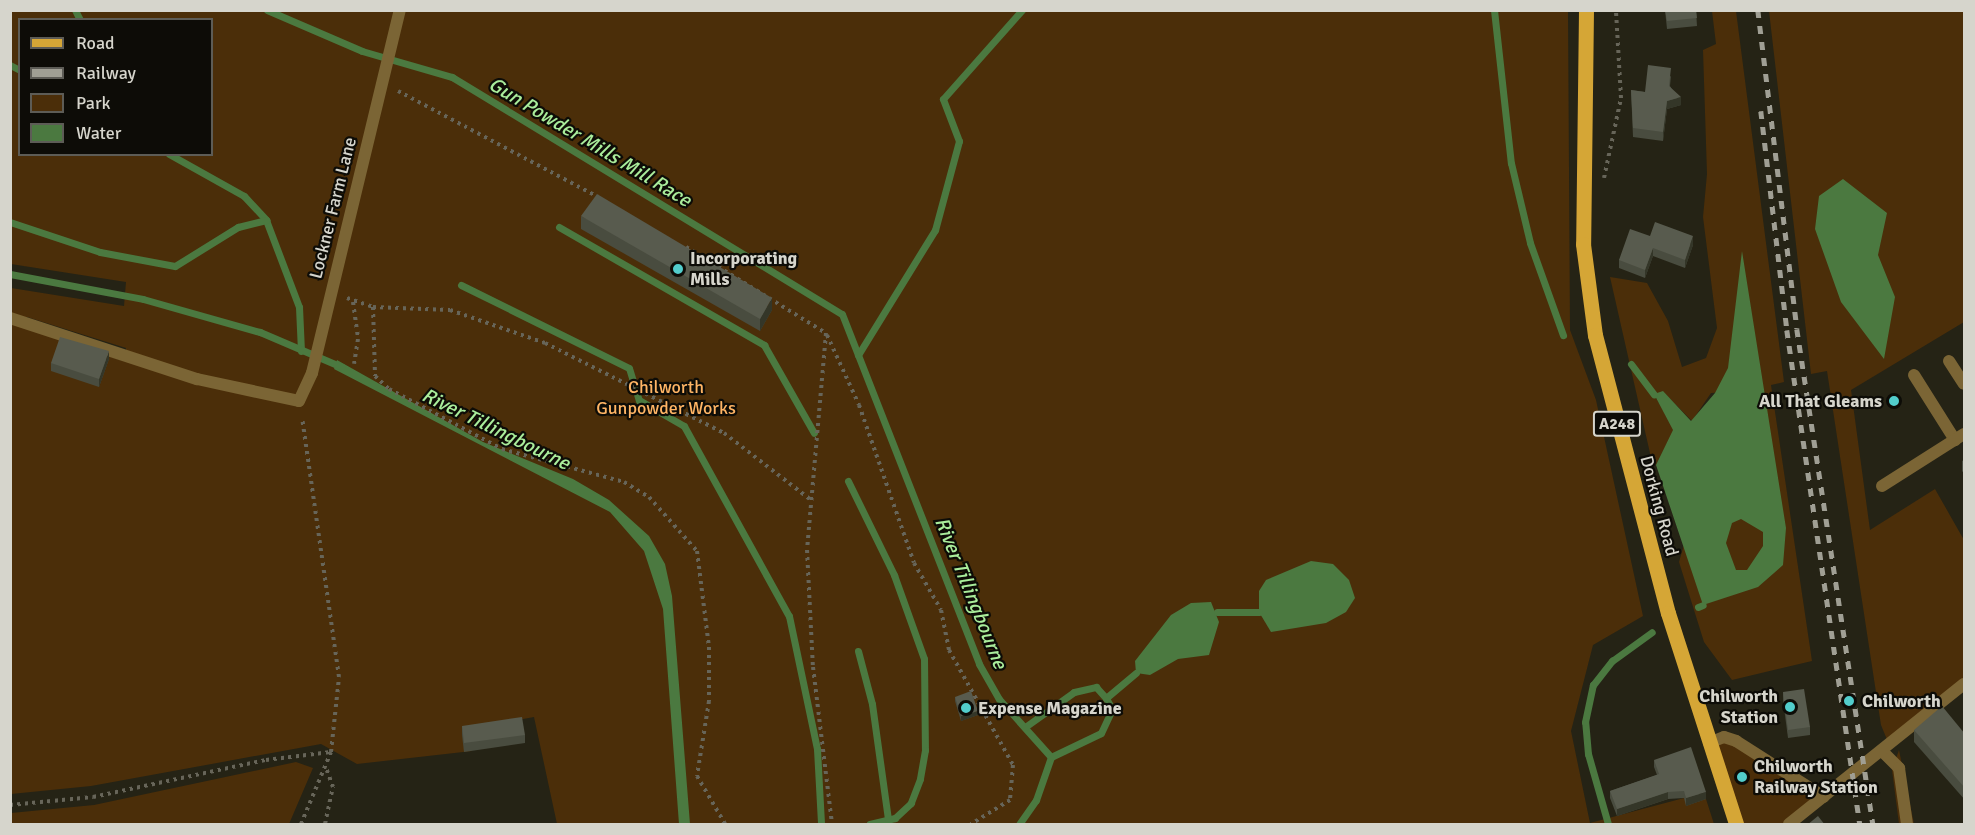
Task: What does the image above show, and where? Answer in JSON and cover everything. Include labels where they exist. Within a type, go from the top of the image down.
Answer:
[{"type":"main road","name":"Dorking Road","points":[[1586,10],[1583,244],[1592,316],[1647,538],[1736,825]]},
{"type":"street","name":"Lockner Farm Lane","points":[[299,401],[312,374],[400,10]]},
{"type":"street","points":[[10,318],[197,379],[299,401]]},
{"type":"street","points":[[1949,361],[1965,384]]},
{"type":"street","points":[[1882,486],[1960,437],[1914,375]]},
{"type":"street","points":[[1789,825],[1883,752],[1965,684]]},
{"type":"street","points":[[1709,743],[1724,737],[1736,741],[1824,797]]},
{"type":"street","points":[[1883,752],[1899,768],[1907,825]]},
{"type":"path","points":[[1602,185],[1621,98],[1616,10]]},
{"type":"path","points":[[381,83],[609,203]]},
{"type":"path","points":[[680,244],[826,333],[859,405],[914,563],[937,601],[949,650],[982,702],[1012,765],[1010,800],[971,825]]},
{"type":"path","points":[[332,288],[353,301],[373,307],[450,310],[545,343],[723,433],[811,500]]},
{"type":"path","points":[[353,301],[358,339],[354,363]]},
{"type":"path","points":[[373,307],[375,376],[389,389],[502,449],[624,482],[649,497],[697,551],[709,647],[709,701],[697,776],[725,825]]},
{"type":"path","points":[[826,333],[811,500],[809,614],[832,824]]},
{"type":"path","points":[[299,401],[339,677],[331,752],[301,825]]},
{"type":"path","points":[[10,805],[93,797],[266,760],[331,752]]},
{"type":"path","points":[[326,768],[333,787],[326,825]]},
{"type":"green space","name":"Chilworth Gunpowder Works","points":[[11,11],[1568,11],[1570,330],[1596,400],[1643,616],[1593,645],[1571,731],[1590,823],[1684,798],[1706,799],[1714,824],[557,824],[534,717],[473,728],[472,751],[357,764],[321,744],[91,786],[11,794],[11,288],[124,306],[126,282],[11,264]],"holes":[[[27,317],[126,348],[126,362],[25,327]]]},
{"type":"green space","points":[[1712,11],[1736,11],[1784,382],[1771,385],[1812,661],[1732,680],[1704,642],[1679,562],[1728,392],[1711,393],[1692,421],[1663,392],[1654,394],[1674,430],[1656,465],[1652,462],[1610,277],[1647,283],[1668,321],[1682,367],[1706,358],[1717,328],[1703,217],[1707,174],[1703,50],[1716,44]]},
{"type":"green space","points":[[1769,11],[1964,11],[1964,322],[1851,390],[1870,530],[1935,489],[1964,540],[1964,685],[1890,747],[1881,725],[1827,371],[1811,374]]},
{"type":"green space","points":[[1724,737],[1824,797],[1789,824],[1736,824],[1709,743]]},
{"type":"green space","points":[[1899,750],[1914,824],[1899,824],[1892,770]]},
{"type":"green space","points":[[296,762],[313,768],[289,824],[11,824],[11,813],[94,805]]},
{"type":"water","points":[[1843,179],[1887,213],[1878,255],[1895,297],[1884,359],[1841,302],[1815,229],[1819,196]]},
{"type":"water","points":[[1742,251],[1786,528],[1783,565],[1758,587],[1703,605],[1656,465],[1673,430],[1654,394],[1663,391],[1691,421],[1715,393],[1728,368]],"holes":[[[1741,519],[1763,532],[1763,546],[1747,570],[1736,570],[1726,543],[1732,523]]]},
{"type":"water","points":[[337,360],[483,442],[573,479],[609,500],[649,536],[665,564],[672,596],[690,824],[679,824],[663,609],[644,551],[610,512],[334,369]]},
{"type":"water","points":[[1311,561],[1333,564],[1349,580],[1355,598],[1346,612],[1326,623],[1271,632],[1259,612],[1259,591],[1266,580]]},
{"type":"water","points":[[1211,602],[1219,622],[1209,655],[1178,659],[1150,675],[1136,673],[1135,661],[1171,615],[1191,603]]},
{"type":"building","points":[[1665,10],[1696,10],[1697,18],[1667,21]]},
{"type":"building","points":[[1648,65],[1671,68],[1669,86],[1681,97],[1667,101],[1663,132],[1633,128],[1631,90],[1645,92]]},
{"type":"building","points":[[597,194],[772,298],[760,319],[581,216]]},
{"type":"building","points":[[1655,222],[1693,236],[1685,260],[1653,248],[1645,270],[1619,260],[1630,229],[1650,236]]},
{"type":"building","points":[[60,337],[109,351],[99,379],[51,363]]},
{"type":"building","points":[[1804,689],[1810,727],[1788,730],[1783,692]]},
{"type":"building","name":"Expense Magazine","points":[[971,691],[978,711],[961,716],[955,697]]},
{"type":"building","points":[[1942,706],[1965,734],[1965,788],[1914,730]]},
{"type":"building","points":[[522,717],[525,735],[464,743],[462,726]]},
{"type":"building","points":[[1691,747],[1706,792],[1686,798],[1684,791],[1668,792],[1617,809],[1610,791],[1659,774],[1654,760]]},
{"type":"building","points":[[1818,816],[1825,825],[1807,825]]},
{"type":"waterway","points":[[75,10],[79,18]]},
{"type":"waterway","name":"Gun Powder Mills Mill Race","points":[[267,10],[362,51],[452,77],[842,314],[979,664],[999,699],[1051,757],[1036,800],[1019,824]]},
{"type":"waterway","points":[[858,355],[935,230],[959,141],[943,99],[1022,10]]},
{"type":"waterway","points":[[1494,10],[1511,163],[1530,243],[1563,335]]},
{"type":"waterway","points":[[10,65],[18,69]]},
{"type":"waterway","points":[[173,156],[244,196],[266,220],[299,307],[301,351]]},
{"type":"waterway","points":[[10,222],[100,252],[175,266],[238,227],[266,220]]},
{"type":"waterway","points":[[559,227],[764,345],[814,433]]},
{"type":"waterway","name":"River Tillingbourne","points":[[10,274],[143,299],[260,332],[342,367]]},
{"type":"waterway","points":[[461,285],[629,368],[639,400],[684,426],[789,616],[817,749],[821,824]]},
{"type":"waterway","points":[[1631,364],[1654,394]]},
{"type":"waterway","points":[[848,481],[894,575],[924,659],[925,750],[920,779],[911,803],[895,818],[870,824]]},
{"type":"waterway","points":[[1698,607],[1703,605]]},
{"type":"waterway","points":[[1217,612],[1259,612]]},
{"type":"waterway","points":[[1608,824],[1588,754],[1585,722],[1593,685],[1612,661],[1652,632]]},
{"type":"waterway","points":[[858,651],[872,704],[888,820]]},
{"type":"waterway","points":[[1051,757],[1101,733],[1112,709],[1106,698],[1136,673]]},
{"type":"waterway","points":[[1025,727],[1074,692],[1096,687],[1106,698]]},
{"type":"railway","points":[[1758,10],[1797,329],[1873,824]]},
{"type":"railway","points":[[1761,111],[1787,330],[1860,824]]},
{"type":"place","name":"Incorporating Mills","points":[[678,269]]},
{"type":"place","name":"All That Gleams","points":[[1894,401]]},
{"type":"place","name":"Chilworth","points":[[1849,701]]},
{"type":"place","name":"Chilworth Station","points":[[1790,707]]},
{"type":"place","name":"Expense Magazine","points":[[966,708]]},
{"type":"place","name":"Chilworth Railway Station","points":[[1742,777]]}]
